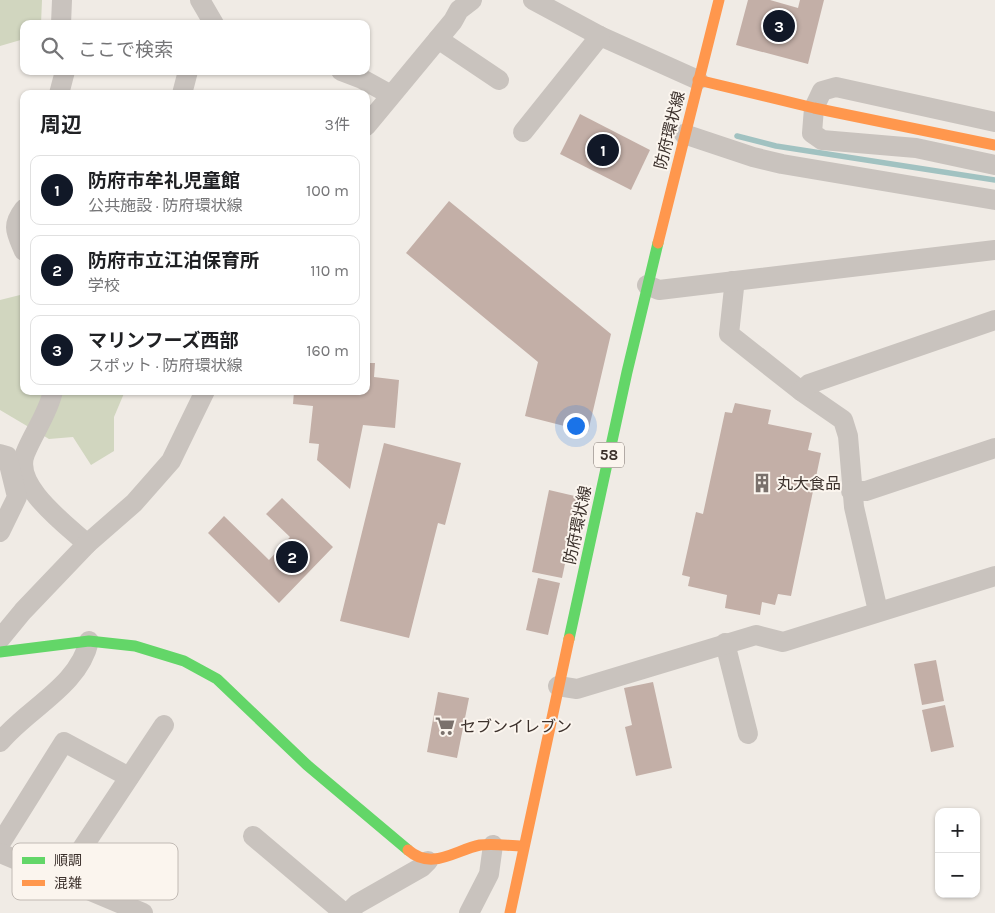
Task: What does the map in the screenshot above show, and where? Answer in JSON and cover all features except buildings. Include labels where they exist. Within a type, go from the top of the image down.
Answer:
[{"type":"main road","name":"防府環状線","points":[[510,913],[558,686],[648,286],[684,134],[719,0]]},
{"type":"main road","points":[[698,80],[814,108],[995,145]]},
{"type":"main road","points":[[0,652],[88,641],[135,646],[184,661],[217,679],[307,765],[412,854],[428,861],[442,861],[465,849],[483,844],[523,846]]},
{"type":"street","points":[[61,20],[62,0]]},
{"type":"street","points":[[200,0],[210,20]]},
{"type":"street","points":[[533,0],[600,36],[698,80]]},
{"type":"street","points":[[370,121],[464,3]]},
{"type":"street","points":[[523,132],[600,36]]},
{"type":"street","points":[[438,38],[499,80]]},
{"type":"street","points":[[60,90],[64,75]]},
{"type":"street","points":[[183,90],[187,75]]},
{"type":"street","points":[[352,75],[391,95]]},
{"type":"street","points":[[995,122],[836,87],[822,91],[814,108],[812,133],[822,140],[916,148],[995,165]]},
{"type":"street","points":[[684,134],[753,158],[995,200]]},
{"type":"street","points":[[20,214],[16,219],[16,230],[20,240]]},
{"type":"street","points":[[648,286],[659,290],[995,250]]},
{"type":"street","points":[[732,281],[734,288],[729,334],[801,391],[842,420],[848,436],[851,491],[878,611]]},
{"type":"street","points":[[801,391],[809,384],[995,320]]},
{"type":"street","points":[[51,395],[24,456],[26,478],[34,494],[87,544]]},
{"type":"street","points":[[0,639],[23,611],[87,544],[134,503],[171,461],[203,395]]},
{"type":"street","points":[[851,491],[866,491],[995,448]]},
{"type":"street","points":[[0,454],[6,456],[18,497],[0,532]]},
{"type":"street","points":[[558,686],[578,689],[756,635],[783,642],[995,576]]},
{"type":"street","points":[[0,742],[14,725],[69,679],[86,654],[88,641]]},
{"type":"street","points":[[725,644],[748,734]]},
{"type":"street","points":[[85,843],[164,725]]},
{"type":"street","points":[[0,844],[64,742],[129,777]]},
{"type":"street","points":[[253,836],[344,913]]},
{"type":"street","points":[[469,913],[489,874],[493,845]]},
{"type":"street","points":[[0,853],[12,858]]},
{"type":"street","points":[[348,913],[356,904],[422,867],[428,861]]},
{"type":"street","points":[[111,900],[143,913]]},
{"type":"green space","points":[[0,0],[42,0],[41,20],[20,20],[20,40],[0,46]]},
{"type":"green space","points":[[20,295],[20,395],[123,395],[114,417],[114,451],[91,465],[73,437],[49,439],[0,410],[0,300]]},
{"type":"waterway","points":[[737,136],[776,146],[995,180]]},
{"type":"traffic: fast","points":[[569,639],[627,372],[658,243]]},
{"type":"traffic: fast","points":[[0,652],[89,641],[135,646],[184,661],[217,679],[307,765],[408,850]]},
{"type":"traffic: slow","points":[[658,243],[719,0]]},
{"type":"traffic: slow","points":[[698,80],[814,108],[995,145]]},
{"type":"traffic: slow","points":[[510,913],[569,639]]},
{"type":"traffic: slow","points":[[408,850],[417,856],[435,859],[480,845],[523,846]]},
{"type":"place","name":"マリンフーズ西部","points":[[779,26]]},
{"type":"place","name":"防府市牟礼児童館","points":[[603,150]]},
{"type":"place","name":"丸大食品","points":[[762,483]]},
{"type":"place","name":"防府市立江泊保育所","points":[[292,557]]},
{"type":"place","name":"セブンイレブン","points":[[445,726]]}]
